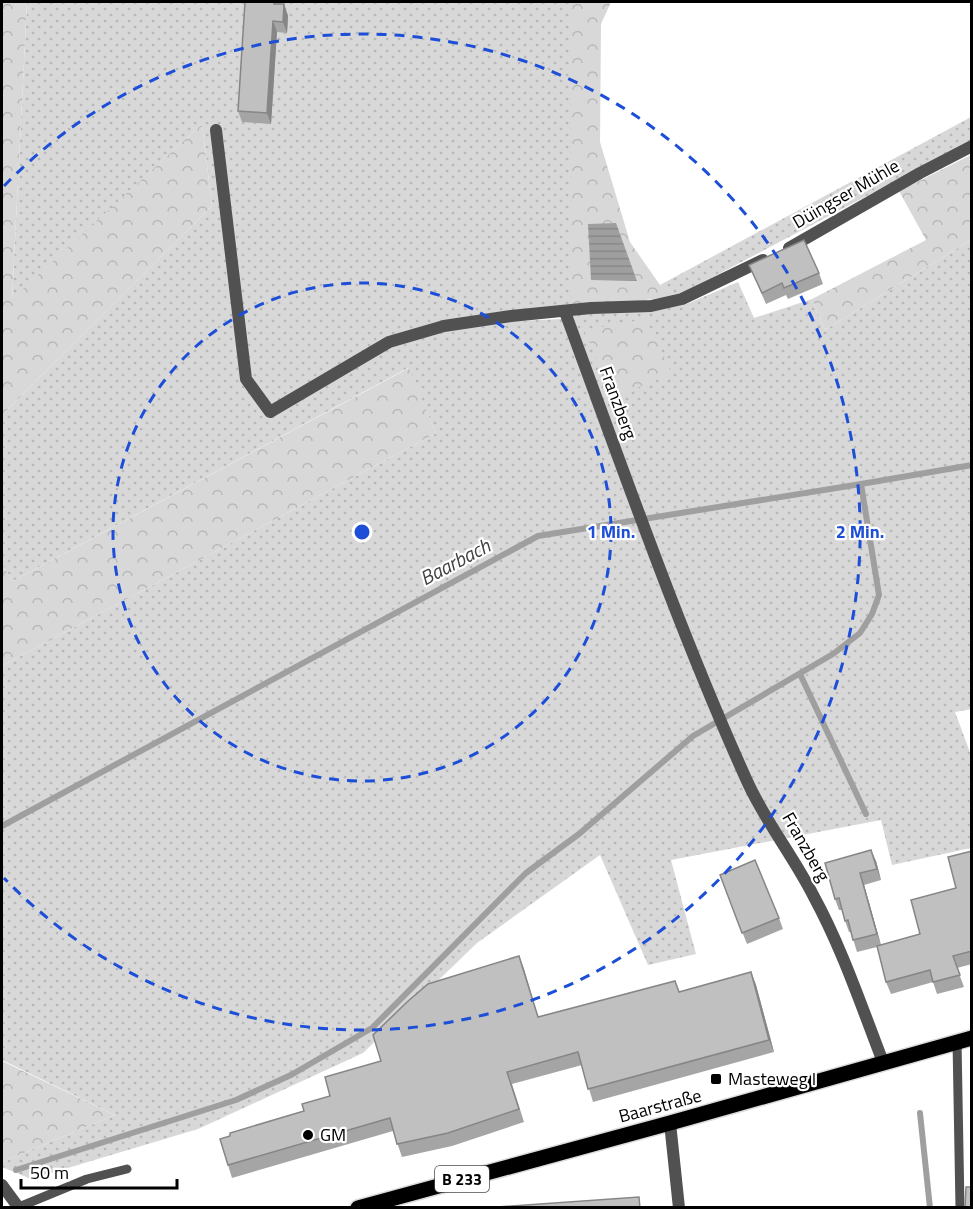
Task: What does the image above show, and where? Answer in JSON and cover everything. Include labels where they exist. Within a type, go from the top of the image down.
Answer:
[{"type":"main road","name":"Baarstraße","points":[[358,1208],[670,1123],[964,1039]]},
{"type":"street","points":[[216,130],[246,379],[270,412],[389,342],[444,326],[511,316],[565,312]]},
{"type":"street","name":"Düingser Mühle","points":[[565,312],[591,308],[651,306],[682,299],[799,243],[920,173],[972,146]]},
{"type":"street","name":"Franzberg","points":[[565,312],[644,525],[723,726],[748,784],[812,893],[840,947],[883,1062]]},
{"type":"street","points":[[670,1123],[679,1208]]},
{"type":"street","points":[[2,1185],[19,1207]]},
{"type":"lane","points":[[960,1208],[964,1039]]},
{"type":"lane","points":[[19,1207],[87,1179],[127,1169]]},
{"type":"green space","points":[[2,2],[27,2],[12,299],[202,124],[212,206],[2,415]]},
{"type":"green space","points":[[27,2],[572,2],[572,304],[495,314],[496,322],[560,319],[591,312],[651,310],[687,304],[738,282],[754,318],[812,299],[825,330],[971,240],[972,709],[955,712],[971,755],[971,848],[892,865],[881,820],[671,860],[696,954],[648,965],[600,855],[477,943],[363,1053],[198,1129],[31,1179],[2,1167],[2,1162],[115,1115],[2,1060],[2,666],[436,433],[408,368],[13,581],[2,565],[2,415],[212,206],[202,124],[12,300]]},
{"type":"green space","points":[[572,2],[611,2],[601,24],[600,142],[630,242],[660,285],[677,296],[637,301],[572,304]]},
{"type":"green space","points":[[971,117],[971,141],[677,296],[660,285]]},
{"type":"green space","points":[[971,155],[971,240],[825,330],[812,299],[926,240],[899,191]]},
{"type":"green space","points":[[646,319],[672,374],[614,397],[584,330]]},
{"type":"green space","points":[[409,368],[436,433],[2,666],[2,565],[13,581]]},
{"type":"green space","points":[[2,1061],[115,1115],[2,1162]]},
{"type":"shaded area","points":[[616,223],[637,281],[591,280],[588,224]]},
{"type":"building","points":[[245,2],[284,4],[283,22],[273,21],[267,113],[238,111]]},
{"type":"building","points":[[804,240],[819,273],[784,288],[782,283],[762,293],[749,265]]},
{"type":"building","points":[[871,850],[877,869],[860,873],[877,934],[853,940],[839,898],[835,899],[825,863]]},
{"type":"building","points":[[972,851],[972,951],[953,956],[960,975],[933,982],[930,970],[886,982],[877,946],[920,934],[911,900],[956,888],[948,857]]},
{"type":"building","points":[[755,860],[779,918],[742,933],[720,875]]},
{"type":"building","points":[[519,956],[538,1017],[675,981],[679,992],[751,972],[769,1040],[588,1089],[578,1052],[507,1072],[519,1109],[448,1133],[397,1144],[390,1118],[228,1165],[220,1139],[230,1136],[230,1133],[304,1111],[302,1104],[330,1096],[325,1077],[381,1061],[373,1035],[428,984]]},
{"type":"building","points":[[966,1187],[972,1187],[972,1208],[965,1208]]},
{"type":"building","points":[[639,1197],[640,1208],[497,1207]]},
{"type":"waterway","name":"Baarbach","points":[[2,826],[538,536],[972,465]]},
{"type":"waterway","points":[[16,1170],[236,1100],[291,1075],[372,1028],[526,873],[579,834],[693,736],[833,654],[860,633],[872,614],[879,595],[861,484]]},
{"type":"waterway","points":[[800,674],[866,814]]},
{"type":"waterway","points":[[920,1113],[930,1208]]},
{"type":"place","name":"Masteweg I","points":[[716,1079]]},
{"type":"place","name":"GM","points":[[308,1135]]}]
